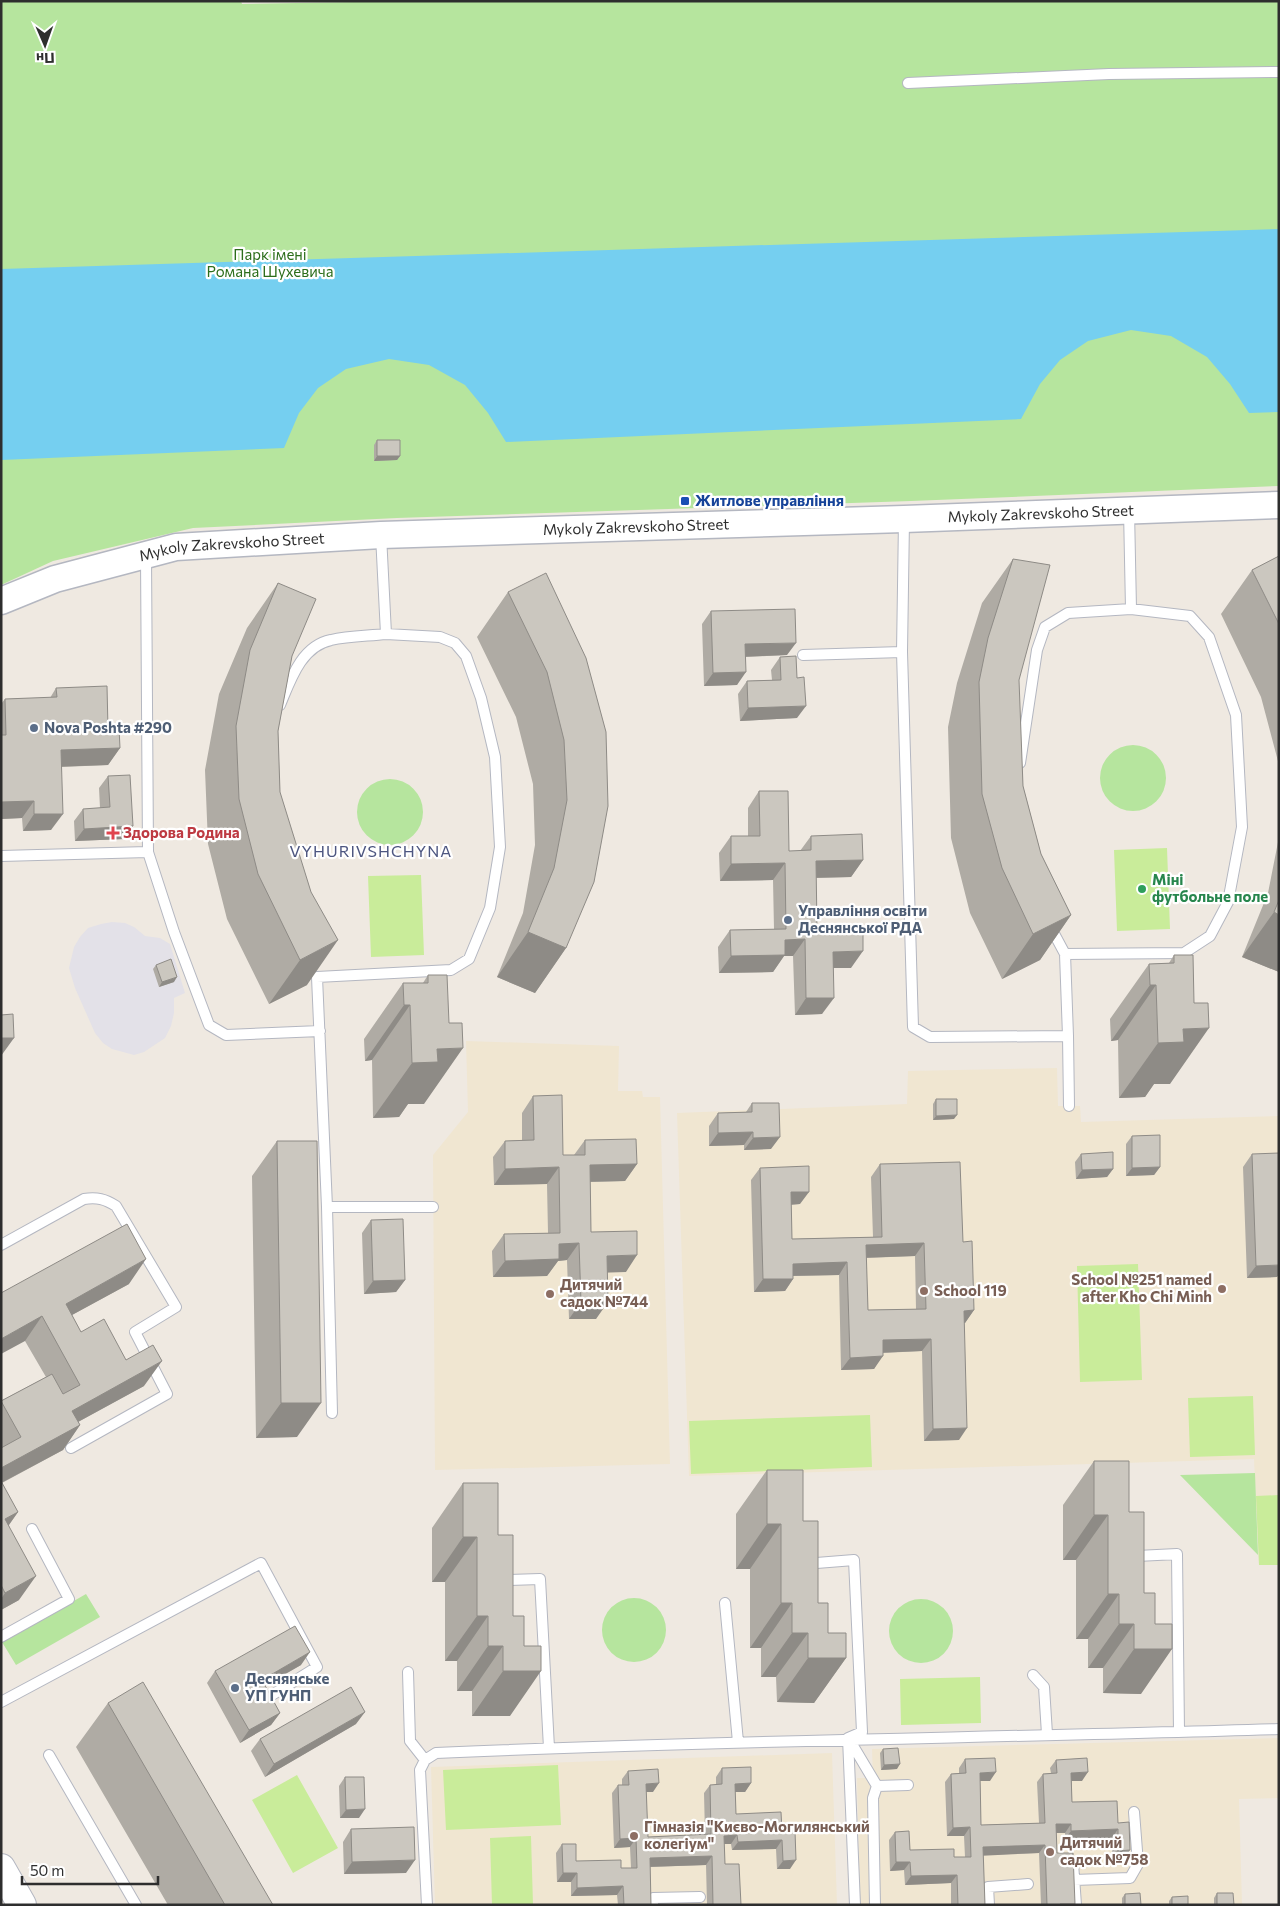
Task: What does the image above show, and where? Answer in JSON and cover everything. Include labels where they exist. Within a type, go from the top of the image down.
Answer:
[{"type":"main road","points":[[1,1868],[22,1905]]},
{"type":"street","name":"Mykoly Zakrevskoho Street","points":[[1,601],[56,579],[176,547],[381,535],[904,519],[1279,504]]},
{"type":"lane","points":[[908,83],[1092,74],[1279,72]]},
{"type":"lane","points":[[1129,510],[1130,609]]},
{"type":"lane","points":[[904,519],[902,652],[913,1027],[930,1036],[1068,1036]]},
{"type":"lane","points":[[381,535],[386,634]]},
{"type":"lane","points":[[146,554],[148,852],[174,932],[209,1025],[226,1035],[320,1031]]},
{"type":"lane","points":[[1020,776],[1020,762],[1037,650],[1045,628],[1068,613],[1130,609],[1190,616],[1209,637],[1236,715],[1242,827],[1228,902],[1210,936],[1184,953],[1065,954]]},
{"type":"lane","points":[[275,717],[293,673],[303,658],[314,648],[329,640],[386,634],[440,637],[455,643],[466,656],[486,712],[495,757],[500,847],[490,908],[469,958],[451,970],[317,977]]},
{"type":"lane","points":[[803,655],[902,652]]},
{"type":"lane","points":[[1,856],[148,852]]},
{"type":"lane","points":[[1045,914],[1065,954],[1069,1106]]},
{"type":"lane","points":[[311,966],[317,977],[320,1031],[332,1413]]},
{"type":"lane","points":[[1,1245],[84,1198],[94,1197],[106,1200],[116,1206],[176,1307],[135,1332],[168,1394],[71,1448]]},
{"type":"lane","points":[[327,1207],[433,1207]]},
{"type":"lane","points":[[1,1637],[69,1599],[32,1529]]},
{"type":"lane","points":[[1137,1556],[1177,1554],[1179,1732]]},
{"type":"lane","points":[[800,1565],[854,1560],[862,1732],[848,1738]]},
{"type":"lane","points":[[1,1702],[261,1563],[317,1667],[272,1695]]},
{"type":"lane","points":[[509,1580],[540,1579],[549,1748]]},
{"type":"lane","points":[[724,1604],[738,1742]]},
{"type":"lane","points":[[408,1672],[410,1741],[425,1760]]},
{"type":"lane","points":[[1033,1675],[1044,1687],[1047,1734]]},
{"type":"lane","points":[[427,1905],[420,1770],[425,1760],[436,1753],[848,1738],[1279,1729]]},
{"type":"lane","points":[[848,1738],[877,1786]]},
{"type":"lane","points":[[848,1738],[855,1905]]},
{"type":"lane","points":[[49,1755],[136,1905]]},
{"type":"lane","points":[[877,1786],[908,1785]]},
{"type":"lane","points":[[875,1905],[872,1798],[877,1786]]},
{"type":"lane","points":[[1074,1880],[1130,1878],[1138,1864],[1134,1812]]},
{"type":"lane","points":[[1074,1863],[1076,1905]]},
{"type":"lane","points":[[989,1905],[988,1887],[1028,1884]]},
{"type":"lane","points":[[653,1905],[653,1898],[700,1897]]},
{"type":"shaded area","points":[[112,922],[125,923],[134,927],[145,936],[160,938],[170,944],[185,993],[174,998],[174,1013],[171,1026],[165,1038],[144,1052],[134,1055],[112,1049],[103,1043],[95,1033],[75,988],[69,968],[74,947],[88,928]]},
{"type":"shaded area","name":"Дитячий садок №744","points":[[466,1041],[619,1046],[618,1091],[642,1091],[643,1097],[660,1097],[670,1464],[435,1470],[433,1155],[468,1112]]},
{"type":"shaded area","name":"School 119","points":[[1057,1068],[1058,1106],[1080,1106],[1081,1122],[1279,1116],[1279,1565],[1259,1565],[1254,1459],[689,1476],[677,1113],[907,1104],[908,1071]]},
{"type":"shaded area","name":"Дитячий садок №758","points":[[1279,1738],[1279,1798],[1239,1799],[1242,1905],[860,1905],[857,1778],[873,1778],[872,1749]]},
{"type":"shaded area","name":"Гімназія \"Києво-Могилянський колегіум\"","points":[[832,1753],[837,1905],[435,1905],[431,1767]]},
{"type":"green space","name":"Парк імені Романа Шухевича","points":[[1,1],[241,1],[242,4],[412,1],[1279,1],[1279,486],[911,501],[397,518],[193,528],[53,561],[1,585]]},
{"type":"green space","points":[[1133,745],[1146,748],[1156,755],[1163,765],[1166,778],[1163,791],[1156,801],[1146,808],[1133,811],[1120,808],[1110,801],[1103,791],[1100,778],[1103,765],[1110,755],[1120,748]]},
{"type":"green space","points":[[390,779],[403,782],[413,789],[420,799],[423,812],[420,825],[413,835],[403,842],[390,845],[377,842],[367,835],[360,825],[357,812],[360,799],[367,789],[377,782]]},
{"type":"green space","name":"Міні футбольне поле","points":[[1167,848],[1170,929],[1117,931],[1114,850]]},
{"type":"green space","points":[[421,875],[424,955],[371,957],[368,876]]},
{"type":"green space","points":[[1138,1264],[1142,1380],[1080,1382],[1077,1266]]},
{"type":"green space","points":[[1253,1396],[1255,1455],[1190,1457],[1188,1398]]},
{"type":"green space","points":[[870,1415],[872,1467],[691,1474],[689,1421]]},
{"type":"green space","points":[[1255,1473],[1258,1555],[1180,1475]]},
{"type":"green space","points":[[1279,1495],[1279,1565],[1259,1565],[1256,1496]]},
{"type":"green space","points":[[86,1594],[100,1617],[16,1665],[2,1642]]},
{"type":"green space","points":[[634,1598],[646,1601],[657,1607],[663,1618],[666,1630],[663,1642],[657,1653],[646,1659],[634,1662],[622,1659],[611,1653],[605,1642],[602,1630],[605,1618],[611,1607],[622,1601]]},
{"type":"green space","points":[[921,1599],[933,1602],[944,1608],[950,1619],[953,1631],[950,1643],[944,1654],[933,1660],[921,1663],[909,1660],[898,1654],[892,1643],[889,1631],[892,1619],[898,1608],[909,1602]]},
{"type":"green space","points":[[980,1677],[981,1723],[901,1725],[900,1679]]},
{"type":"green space","points":[[558,1765],[561,1825],[446,1830],[443,1770]]},
{"type":"green space","points":[[297,1775],[338,1848],[293,1873],[252,1800]]},
{"type":"green space","points":[[531,1836],[533,1905],[492,1905],[490,1838]]},
{"type":"water","points":[[1279,229],[1279,412],[1249,413],[1230,384],[1207,357],[1171,336],[1131,330],[1088,341],[1060,360],[1040,384],[1021,419],[506,442],[488,413],[465,385],[429,365],[389,359],[346,369],[318,388],[299,413],[284,448],[1,460],[1,269]]},
{"type":"building","points":[[377,440],[400,440],[400,456],[377,456]]},
{"type":"building","points":[[1279,556],[1279,624],[1252,570]]},
{"type":"building","points":[[1013,559],[1050,565],[1019,680],[1023,786],[1041,854],[1071,915],[1033,934],[1002,868],[982,794],[979,682],[988,638]]},
{"type":"building","points":[[546,573],[586,658],[606,732],[608,806],[594,882],[566,948],[528,932],[554,868],[567,800],[564,740],[547,672],[508,592]]},
{"type":"building","points":[[278,583],[316,599],[292,656],[278,731],[280,792],[311,892],[338,940],[300,960],[258,874],[239,799],[236,726],[250,650]]},
{"type":"building","points":[[795,609],[796,643],[745,644],[746,672],[713,673],[711,611]]},
{"type":"building","points":[[796,656],[797,678],[804,677],[806,706],[748,708],[747,681],[781,680],[780,657]]},
{"type":"building","points":[[107,686],[108,729],[119,728],[120,748],[61,750],[63,814],[34,814],[34,801],[1,802],[1,735],[6,735],[5,699],[57,697],[56,688]]},
{"type":"building","points":[[130,775],[133,826],[84,829],[83,809],[110,807],[108,776]]},
{"type":"building","points":[[759,791],[788,791],[789,851],[811,850],[811,836],[862,834],[863,860],[816,861],[817,928],[863,927],[863,951],[833,952],[834,998],[806,998],[805,939],[785,940],[785,955],[731,956],[730,930],[786,929],[785,863],[731,864],[731,836],[760,836]]},
{"type":"building","points":[[1279,900],[1279,915],[1274,912]]},
{"type":"building","points":[[1174,955],[1193,955],[1194,1003],[1208,1003],[1209,1028],[1183,1029],[1184,1042],[1158,1043],[1156,985],[1150,985],[1149,964],[1174,963]]},
{"type":"building","points":[[171,959],[177,977],[162,982],[156,965]]},
{"type":"building","points":[[428,975],[447,975],[449,1023],[462,1023],[463,1048],[437,1049],[438,1062],[412,1063],[410,1005],[404,1005],[403,983],[428,983]]},
{"type":"building","points":[[13,1014],[14,1038],[1,1038],[1,1015]]},
{"type":"building","points":[[562,1095],[563,1155],[585,1155],[585,1140],[636,1139],[637,1164],[590,1165],[591,1232],[637,1231],[637,1255],[607,1256],[608,1302],[581,1302],[579,1243],[559,1244],[559,1259],[505,1261],[504,1234],[560,1233],[559,1167],[505,1169],[505,1141],[534,1140],[533,1096]]},
{"type":"building","points":[[936,1099],[957,1099],[957,1115],[936,1116]]},
{"type":"building","points":[[752,1103],[779,1103],[780,1137],[753,1138],[753,1132],[718,1133],[718,1113],[752,1112]]},
{"type":"building","points":[[1160,1135],[1160,1167],[1132,1168],[1132,1136]]},
{"type":"building","points":[[277,1141],[317,1141],[321,1403],[281,1403]]},
{"type":"building","points":[[1113,1152],[1113,1169],[1082,1170],[1081,1154]]},
{"type":"building","points":[[1279,1153],[1279,1265],[1256,1266],[1252,1154]]},
{"type":"building","points":[[960,1162],[963,1242],[972,1241],[974,1310],[964,1311],[967,1428],[933,1429],[931,1339],[883,1340],[883,1356],[850,1358],[847,1262],[793,1264],[793,1279],[763,1279],[760,1168],[809,1166],[809,1192],[791,1192],[792,1239],[882,1237],[880,1164]],"holes":[[[924,1243],[926,1309],[868,1310],[866,1245]]]},
{"type":"building","points":[[403,1219],[405,1280],[373,1281],[371,1220]]},
{"type":"building","points":[[127,1224],[146,1259],[66,1304],[81,1332],[104,1319],[126,1360],[153,1345],[162,1361],[72,1411],[80,1425],[1,1468],[1,1448],[21,1437],[1,1401],[52,1374],[63,1394],[80,1385],[42,1316],[1,1339],[1,1293]]},
{"type":"building","points":[[1094,1461],[1129,1461],[1129,1512],[1144,1512],[1144,1593],[1155,1593],[1155,1624],[1172,1624],[1172,1649],[1134,1649],[1134,1624],[1119,1624],[1119,1594],[1108,1594],[1108,1515],[1094,1515]]},
{"type":"building","points":[[767,1470],[803,1470],[803,1521],[818,1521],[818,1603],[828,1603],[828,1633],[846,1633],[846,1658],[808,1658],[808,1633],[792,1633],[792,1603],[781,1603],[781,1524],[767,1524]]},
{"type":"building","points":[[1,1481],[18,1512],[5,1519],[36,1576],[5,1593],[1,1585]]},
{"type":"building","points":[[463,1483],[498,1483],[498,1535],[513,1535],[513,1616],[524,1616],[524,1646],[541,1646],[541,1671],[503,1671],[503,1646],[488,1646],[488,1616],[477,1616],[477,1537],[463,1537]]},
{"type":"building","name":"Деснянське УП ГУНП","points":[[295,1626],[310,1652],[262,1680],[280,1713],[249,1730],[215,1671]]},
{"type":"building","points":[[143,1682],[273,1905],[225,1905],[108,1703]]},
{"type":"building","points":[[351,1687],[365,1712],[274,1764],[260,1739]]},
{"type":"building","points":[[898,1748],[900,1764],[884,1765],[883,1749]]},
{"type":"building","points":[[995,1758],[996,1772],[980,1773],[981,1825],[1045,1823],[1043,1774],[1057,1773],[1056,1760],[1087,1758],[1088,1772],[1071,1773],[1072,1802],[1117,1801],[1118,1823],[1129,1822],[1130,1850],[1118,1851],[1118,1829],[1071,1831],[1071,1824],[1056,1824],[1057,1853],[1073,1853],[1075,1904],[1047,1905],[1045,1845],[983,1847],[985,1905],[958,1905],[957,1875],[911,1876],[910,1862],[896,1862],[895,1832],[909,1831],[910,1850],[954,1849],[954,1857],[971,1857],[970,1827],[953,1828],[951,1774],[966,1773],[965,1759]]},
{"type":"building","points":[[751,1767],[751,1783],[735,1784],[736,1814],[781,1812],[782,1831],[795,1831],[796,1860],[783,1861],[782,1840],[738,1842],[737,1835],[724,1836],[725,1864],[739,1864],[741,1905],[713,1905],[712,1856],[650,1858],[651,1905],[624,1905],[623,1886],[577,1888],[577,1873],[563,1873],[562,1844],[576,1844],[576,1861],[621,1860],[621,1868],[637,1868],[636,1838],[620,1839],[618,1785],[629,1785],[628,1771],[658,1769],[659,1783],[646,1784],[648,1837],[711,1834],[710,1785],[722,1784],[722,1768]]},
{"type":"building","points":[[345,1777],[364,1777],[365,1809],[346,1810]]},
{"type":"building","points":[[414,1827],[415,1860],[352,1862],[351,1829]]},
{"type":"building","points":[[1140,1893],[1141,1905],[1125,1905],[1125,1894]]},
{"type":"building","points":[[1217,1893],[1233,1893],[1234,1905],[1217,1905]]},
{"type":"building","points":[[1188,1896],[1188,1905],[1172,1905],[1172,1897]]},
{"type":"place","name":"Житлове управління","points":[[685,501]]},
{"type":"place","name":"Nova Poshta #290","points":[[34,728]]},
{"type":"place","name":"Здорова Родина","points":[[113,833]]},
{"type":"place","name":"Міні футбольне поле","points":[[1142,889]]},
{"type":"place","name":"Управління освіти Деснянської РДА","points":[[788,920]]},
{"type":"place","name":"School №251 named after Kho Chi Minh","points":[[1222,1289]]},
{"type":"place","name":"School 119","points":[[924,1291]]},
{"type":"place","name":"Дитячий садок №744","points":[[550,1294]]},
{"type":"place","name":"Деснянське УП ГУНП","points":[[235,1688]]},
{"type":"place","name":"Гімназія \"Києво-Могилянський колегіум\"","points":[[634,1836]]},
{"type":"place","name":"Дитячий садок №758","points":[[1050,1852]]},
{"type":"district","name":"VYHURIVSHCHYNA","points":[[371,851]]}]
